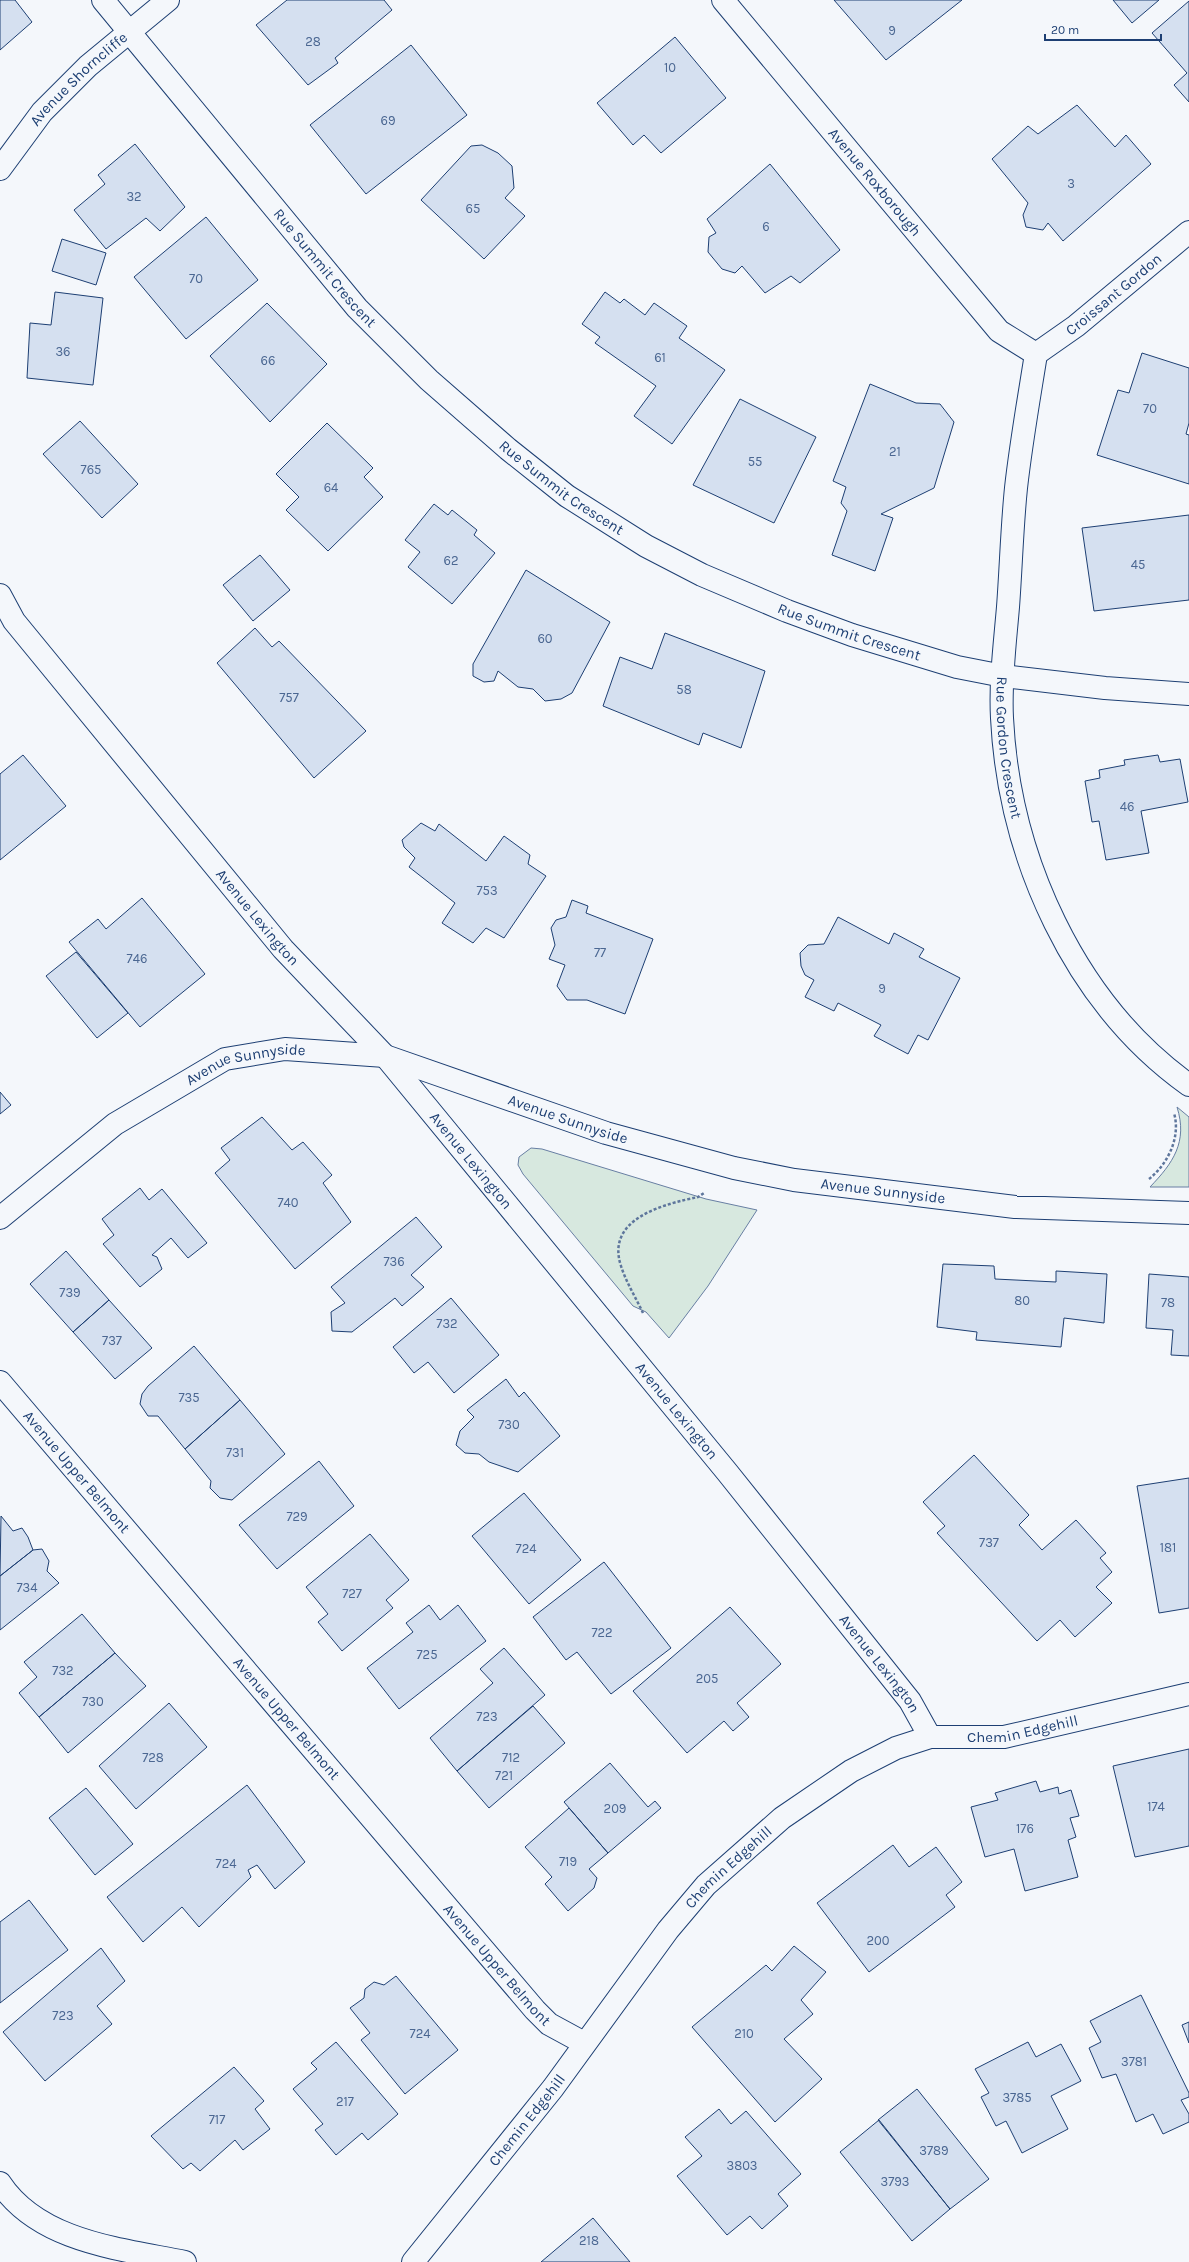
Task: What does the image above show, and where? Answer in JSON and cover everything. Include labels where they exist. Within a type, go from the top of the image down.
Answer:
[{"type":"street","name":"Rue Summit Crescent","points":[[103,0],[357,308],[429,380],[508,450],[567,496],[646,546],[702,575],[787,611],[852,635],[957,667],[1003,676],[1105,688],[1189,694]]},
{"type":"street","name":"Avenue Shorncliffe","points":[[0,169],[42,112],[88,66],[168,0]]},
{"type":"street","name":"Avenue Roxborough","points":[[723,0],[999,330],[1036,354]]},
{"type":"street","name":"Croissant Gordon","points":[[1036,354],[1076,326],[1189,232]]},
{"type":"street","name":"Rue Gordon Crescent","points":[[1036,354],[1016,488],[1003,676],[1002,717],[1010,788],[1034,878],[1058,928],[1089,980],[1125,1027],[1169,1071],[1189,1085]]},
{"type":"street","name":"Avenue Lexington","points":[[0,595],[14,621],[283,949],[385,1056],[727,1472],[910,1701],[930,1737]]},
{"type":"street","name":"Avenue Sunnyside","points":[[0,1218],[115,1124],[226,1059],[285,1050],[385,1056],[606,1133],[734,1168],[794,1180],[1015,1207],[1189,1213]]},
{"type":"street","name":"Avenue Upper Belmont","points":[[0,1382],[534,2010],[549,2024],[584,2043]]},
{"type":"street","name":"Chemin Edgehill","points":[[413,2262],[552,2088],[668,1930],[706,1885],[782,1818],[851,1771],[896,1748],[930,1737],[1004,1737],[1189,1694]]},
{"type":"street","points":[[3,2193],[32,2215],[64,2233],[98,2244],[185,2262]]},
{"type":"path","points":[[1146,1182],[1161,1167],[1173,1148],[1177,1126],[1171,1107]]},
{"type":"path","points":[[643,1314],[620,1265],[619,1240],[629,1226],[650,1210],[698,1197],[704,1192]]},
{"type":"shaded area","points":[[1177,1107],[1189,1117],[1189,1187],[1150,1187],[1172,1160],[1176,1151],[1181,1131]]},
{"type":"shaded area","points":[[531,1148],[542,1149],[706,1199],[757,1210],[708,1286],[669,1338],[646,1312],[633,1306],[523,1174],[518,1165],[519,1157]]},
{"type":"building","points":[[0,0],[15,0],[32,22],[0,50]]},
{"type":"building","points":[[287,0],[384,0],[392,10],[335,58],[338,63],[308,85],[256,25]]},
{"type":"building","points":[[834,0],[962,0],[886,60]]},
{"type":"building","points":[[1113,0],[1159,0],[1132,23]]},
{"type":"building","points":[[1189,1],[1189,102],[1174,85],[1187,73],[1152,33]]},
{"type":"building","points":[[675,37],[726,98],[661,153],[644,135],[633,145],[597,103]]},
{"type":"building","points":[[411,45],[467,115],[366,194],[310,125]]},
{"type":"building","points":[[1077,105],[1115,147],[1126,135],[1151,164],[1063,241],[1048,223],[1043,230],[1026,227],[1023,215],[1028,203],[992,159],[1028,126],[1038,134]]},
{"type":"building","points":[[135,144],[185,207],[160,231],[146,218],[106,249],[74,210],[105,184],[98,175]]},
{"type":"building","points":[[482,145],[498,153],[512,166],[514,188],[505,198],[525,216],[484,259],[421,200],[471,146]]},
{"type":"building","points":[[770,164],[840,250],[800,283],[791,276],[765,293],[742,266],[735,273],[722,269],[708,252],[709,237],[716,233],[707,219]]},
{"type":"building","points":[[206,217],[258,280],[186,339],[134,277]]},
{"type":"building","points":[[62,239],[106,253],[96,285],[52,271]]},
{"type":"building","points":[[55,292],[103,298],[93,385],[27,378],[30,323],[51,325]]},
{"type":"building","points":[[605,292],[620,303],[624,299],[645,315],[654,303],[687,326],[679,338],[725,370],[672,444],[634,416],[656,386],[595,343],[600,337],[582,324]]},
{"type":"building","points":[[267,303],[327,364],[270,422],[210,356]]},
{"type":"building","points":[[1142,353],[1189,368],[1189,423],[1186,434],[1189,435],[1189,484],[1097,455],[1118,390],[1129,393]]},
{"type":"building","points":[[870,384],[916,403],[940,404],[954,422],[934,488],[881,514],[893,518],[875,571],[832,555],[847,511],[841,503],[846,487],[833,481]]},
{"type":"building","points":[[740,399],[816,437],[774,523],[693,485]]},
{"type":"building","points":[[80,421],[138,484],[102,518],[43,454]]},
{"type":"building","points":[[327,423],[373,468],[364,477],[383,497],[328,551],[286,510],[299,497],[276,474]]},
{"type":"building","points":[[434,504],[448,515],[452,510],[477,530],[474,535],[495,553],[452,604],[408,567],[420,552],[405,540]]},
{"type":"building","points":[[1189,515],[1189,600],[1094,611],[1082,528]]},
{"type":"building","points":[[260,555],[290,590],[253,621],[223,585]]},
{"type":"building","points":[[526,570],[610,622],[572,693],[561,699],[545,701],[533,689],[518,687],[498,671],[494,681],[484,682],[473,676],[473,664]]},
{"type":"building","points":[[255,628],[272,647],[279,641],[366,731],[314,778],[217,663]]},
{"type":"building","points":[[665,633],[765,671],[741,748],[703,733],[699,745],[603,706],[620,657],[652,669]]},
{"type":"building","points":[[23,755],[66,806],[0,860],[0,774]]},
{"type":"building","points":[[1158,755],[1160,762],[1180,759],[1188,802],[1141,811],[1149,853],[1106,860],[1099,821],[1092,822],[1085,781],[1100,778],[1099,770],[1125,765],[1124,760]]},
{"type":"building","points":[[421,823],[435,831],[439,824],[486,861],[504,836],[530,855],[528,864],[546,876],[504,938],[486,928],[473,943],[442,923],[455,903],[409,867],[415,858],[404,847],[402,840]]},
{"type":"building","points":[[142,898],[205,974],[140,1027],[69,942],[98,919],[106,929]]},
{"type":"building","points":[[572,900],[588,906],[586,913],[653,939],[625,1014],[587,1000],[567,1000],[557,986],[565,965],[549,959],[555,945],[551,928],[556,920],[566,917]]},
{"type":"building","points":[[838,917],[889,944],[894,933],[924,949],[919,957],[960,978],[928,1040],[918,1035],[908,1054],[874,1036],[881,1025],[838,1003],[834,1011],[805,997],[814,980],[805,975],[801,966],[800,953],[808,945],[824,944]]},
{"type":"building","points":[[76,952],[128,1013],[97,1038],[46,976]]},
{"type":"building","points":[[0,1092],[11,1105],[0,1114]]},
{"type":"building","points":[[262,1117],[292,1150],[303,1142],[332,1175],[323,1183],[351,1222],[295,1269],[215,1173],[230,1160],[221,1148]]},
{"type":"building","points":[[140,1188],[149,1200],[162,1189],[207,1243],[188,1258],[171,1238],[152,1255],[157,1257],[162,1269],[140,1287],[103,1244],[114,1235],[102,1219]]},
{"type":"building","points":[[416,1217],[442,1247],[411,1275],[424,1287],[402,1306],[395,1298],[352,1332],[332,1331],[331,1312],[345,1303],[331,1287]]},
{"type":"building","points":[[66,1251],[109,1300],[73,1332],[30,1284]]},
{"type":"building","points":[[943,1264],[994,1266],[995,1279],[1056,1282],[1056,1271],[1107,1274],[1104,1323],[1064,1318],[1061,1347],[976,1340],[977,1332],[937,1327]]},
{"type":"building","points":[[1149,1274],[1189,1277],[1189,1356],[1171,1355],[1173,1330],[1146,1328]]},
{"type":"building","points":[[451,1298],[499,1355],[454,1393],[428,1362],[414,1373],[393,1347]]},
{"type":"building","points":[[109,1300],[152,1348],[115,1379],[73,1332]]},
{"type":"building","points":[[194,1346],[240,1400],[185,1449],[158,1416],[148,1416],[140,1404],[142,1394],[148,1386]]},
{"type":"building","points":[[506,1379],[519,1397],[524,1392],[560,1436],[518,1472],[489,1462],[479,1454],[465,1453],[456,1445],[460,1431],[474,1417],[467,1410]]},
{"type":"building","points":[[240,1400],[285,1454],[232,1500],[220,1498],[210,1488],[211,1481],[185,1449]]},
{"type":"building","points":[[974,1455],[1029,1515],[1019,1525],[1042,1550],[1076,1520],[1106,1553],[1100,1558],[1112,1572],[1096,1587],[1112,1603],[1075,1637],[1060,1620],[1037,1641],[937,1533],[945,1526],[923,1502]]},
{"type":"building","points":[[319,1461],[354,1506],[277,1569],[239,1525]]},
{"type":"building","points":[[1189,1478],[1189,1608],[1159,1613],[1137,1486]]},
{"type":"building","points":[[524,1493],[581,1560],[529,1604],[472,1536]]},
{"type":"building","points":[[1,1516],[13,1531],[22,1528],[28,1537],[33,1550],[0,1576]]},
{"type":"building","points":[[370,1534],[409,1580],[386,1600],[393,1608],[342,1651],[318,1622],[328,1614],[306,1587]]},
{"type":"building","points":[[42,1549],[49,1561],[47,1571],[59,1583],[0,1630],[0,1576],[33,1550]]},
{"type":"building","points":[[604,1562],[671,1648],[611,1694],[577,1652],[566,1660],[533,1617]]},
{"type":"building","points":[[429,1605],[440,1620],[458,1605],[486,1641],[399,1709],[367,1668],[413,1632],[406,1623]]},
{"type":"building","points":[[730,1607],[781,1664],[737,1703],[749,1717],[733,1731],[724,1721],[687,1753],[633,1691]]},
{"type":"building","points":[[82,1614],[115,1653],[39,1717],[19,1693],[37,1677],[24,1662]]},
{"type":"building","points":[[504,1648],[545,1695],[457,1771],[430,1738],[493,1683],[480,1669]]},
{"type":"building","points":[[115,1653],[146,1686],[68,1753],[39,1717]]},
{"type":"building","points":[[169,1703],[207,1747],[136,1809],[99,1766]]},
{"type":"building","points":[[533,1706],[565,1743],[489,1808],[457,1771]]},
{"type":"building","points":[[1189,1749],[1189,1846],[1135,1857],[1113,1766]]},
{"type":"building","points":[[610,1763],[648,1807],[655,1801],[661,1808],[608,1853],[564,1802]]},
{"type":"building","points":[[1036,1781],[1040,1792],[1058,1787],[1059,1794],[1071,1790],[1079,1816],[1070,1818],[1076,1837],[1068,1840],[1078,1877],[1025,1891],[1014,1849],[985,1857],[971,1807],[998,1800],[995,1793]]},
{"type":"building","points":[[247,1785],[305,1862],[275,1889],[257,1865],[248,1870],[251,1877],[199,1927],[182,1907],[143,1942],[107,1897]]},
{"type":"building","points":[[86,1788],[133,1844],[95,1875],[49,1818]]},
{"type":"building","points":[[569,1808],[608,1853],[589,1869],[597,1878],[594,1888],[568,1911],[545,1884],[552,1877],[525,1847]]},
{"type":"building","points":[[893,1845],[909,1867],[936,1847],[962,1882],[946,1895],[955,1907],[869,1972],[817,1903]]},
{"type":"building","points":[[29,1900],[68,1950],[0,2003],[0,1922]]},
{"type":"building","points":[[794,1946],[826,1972],[801,2000],[813,2014],[784,2039],[822,2079],[775,2122],[692,2027],[766,1965],[772,1971]]},
{"type":"building","points":[[101,1948],[125,1981],[97,2006],[112,2024],[45,2081],[3,2032]]},
{"type":"building","points":[[396,1976],[458,2050],[405,2094],[361,2040],[370,2033],[350,2008],[364,1998],[365,1989],[374,1982],[384,1985]]},
{"type":"building","points":[[1141,1995],[1189,2093],[1189,2097],[1181,2100],[1189,2114],[1189,2122],[1163,2134],[1153,2114],[1136,2122],[1116,2074],[1102,2078],[1089,2048],[1101,2042],[1090,2021]]},
{"type":"building","points":[[1189,2022],[1189,2043],[1182,2025]]},
{"type":"building","points":[[336,2042],[398,2114],[368,2140],[362,2133],[336,2155],[315,2130],[323,2124],[293,2089],[317,2069],[311,2063]]},
{"type":"building","points":[[1028,2042],[1036,2057],[1061,2044],[1081,2081],[1051,2096],[1068,2129],[1022,2153],[1006,2121],[996,2126],[981,2097],[989,2093],[975,2069]]},
{"type":"building","points":[[234,2067],[264,2101],[255,2109],[270,2129],[243,2150],[235,2140],[200,2171],[191,2163],[183,2169],[151,2136]]},
{"type":"building","points":[[917,2089],[989,2179],[950,2209],[878,2120]]},
{"type":"building","points":[[719,2109],[731,2124],[746,2111],[801,2174],[778,2194],[788,2206],[762,2229],[750,2216],[727,2235],[677,2176],[702,2156],[685,2137]]},
{"type":"building","points":[[879,2120],[950,2209],[912,2241],[840,2152]]},
{"type":"building","points":[[593,2218],[630,2262],[541,2262]]}]
